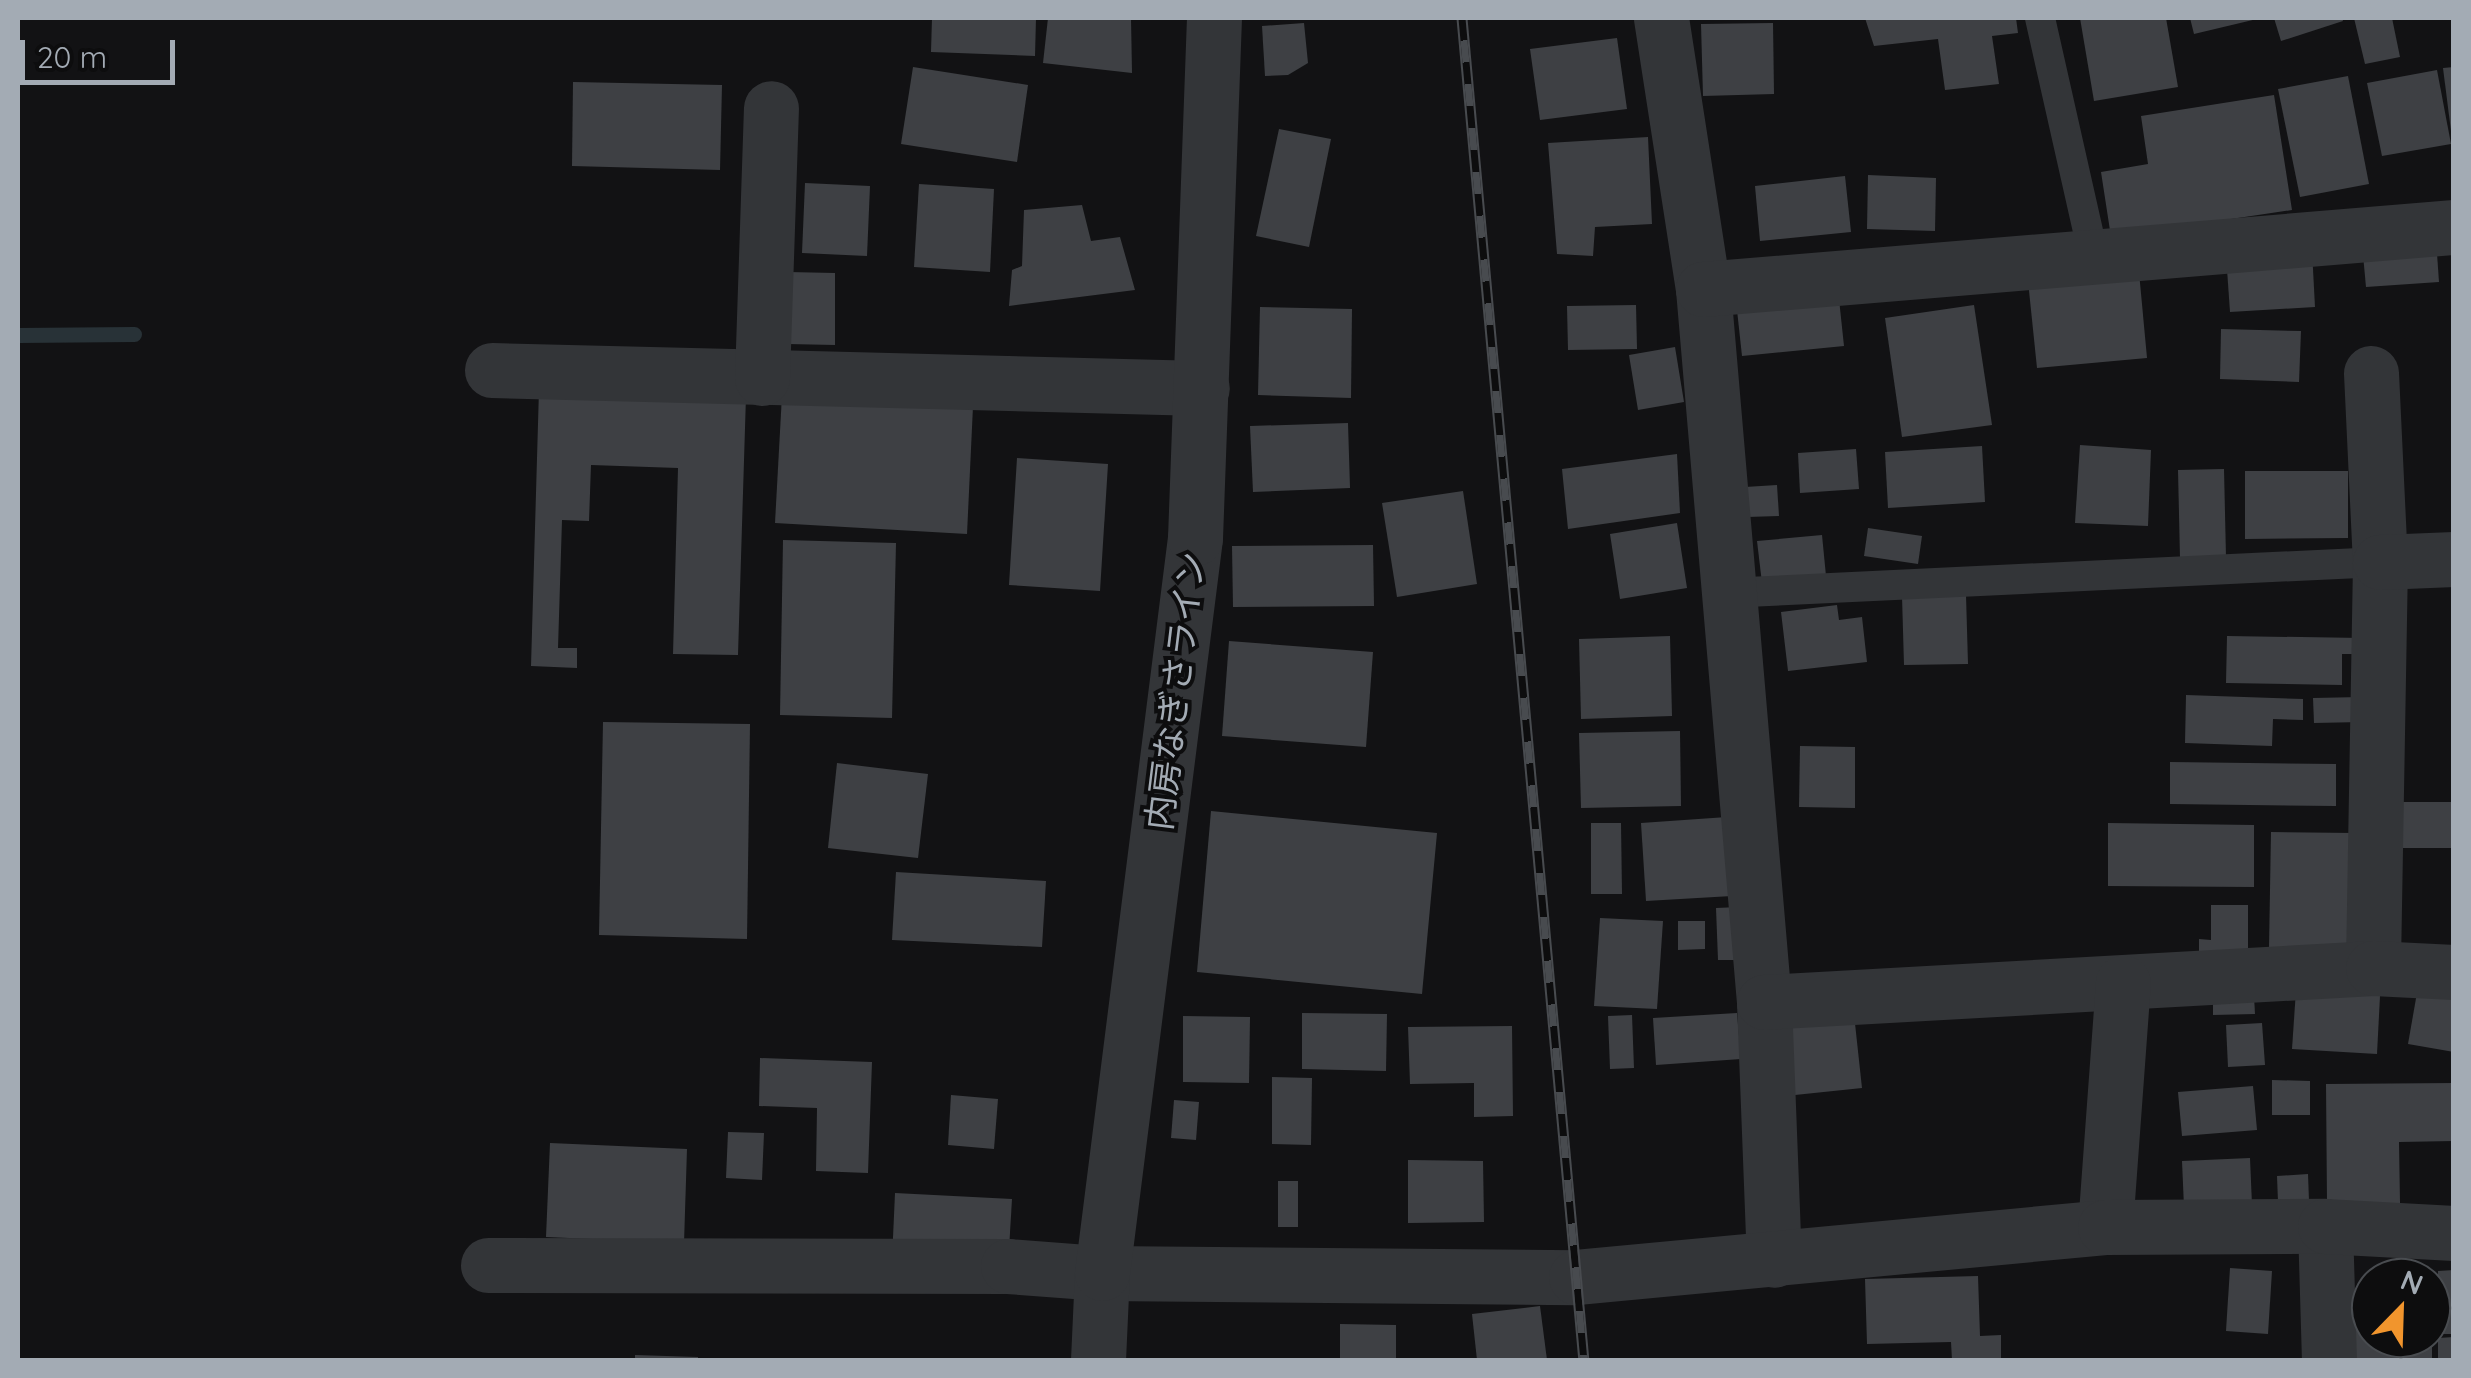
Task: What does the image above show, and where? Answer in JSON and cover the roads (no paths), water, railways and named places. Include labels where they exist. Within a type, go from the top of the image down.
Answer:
[{"type":"street","name":"内房なぎさライン","points":[[1098,1360],[1102,1272],[1195,538],[1214,18]]},
{"type":"street","points":[[1661,18],[1703,289],[1725,593],[1764,1002],[1774,1260]]},
{"type":"street","points":[[762,378],[772,108]]},
{"type":"street","points":[[1703,289],[2454,228]]},
{"type":"street","points":[[492,370],[1202,388]]},
{"type":"street","points":[[2371,372],[2380,562],[2373,968]]},
{"type":"street","points":[[2380,562],[2454,559]]},
{"type":"street","points":[[1764,1002],[2373,968],[2454,972]]},
{"type":"street","points":[[2106,1227],[2122,983]]},
{"type":"street","points":[[488,1265],[1008,1266],[1102,1272],[1576,1277],[2106,1227],[2325,1226],[2454,1233]]},
{"type":"street","points":[[2325,1226],[2329,1360]]},
{"type":"lane","points":[[2040,18],[2094,258]]},
{"type":"lane","points":[[1725,593],[2380,562]]},
{"type":"waterway","points":[[18,335],[134,334]]},
{"type":"railway","points":[[1462,18],[1584,1360]]}]
